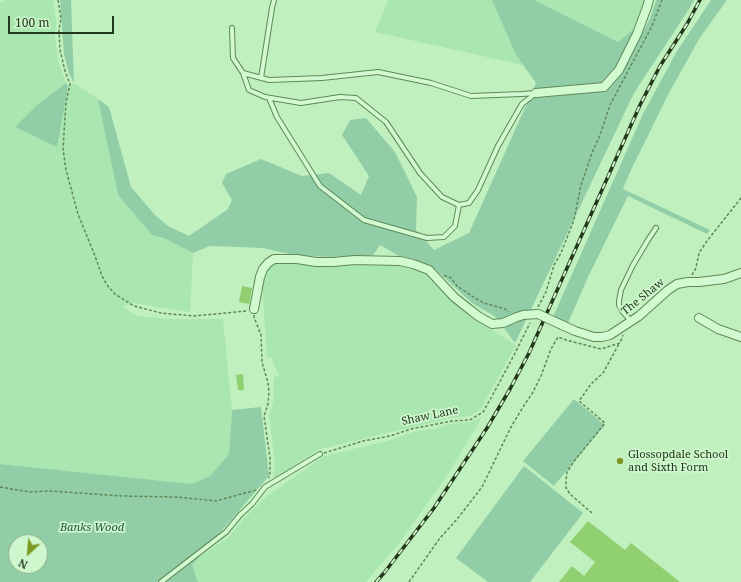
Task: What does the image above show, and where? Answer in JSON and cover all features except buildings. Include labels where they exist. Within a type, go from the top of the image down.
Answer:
[{"type":"street","points":[[536,93],[604,86],[619,70],[637,34],[649,0]]},
{"type":"street","points":[[254,309],[263,269],[268,262],[274,259],[297,259],[316,262],[355,260],[400,261],[429,270],[464,306],[492,324],[500,323],[523,315],[536,314]]},
{"type":"street","name":"The Shaw","points":[[536,314],[575,331],[594,337],[602,337],[610,335],[639,316],[668,290],[677,284],[724,279],[741,273]]},
{"type":"street","points":[[699,318],[718,329],[740,335]]},
{"type":"lane","points":[[262,78],[274,0]]},
{"type":"lane","points":[[232,28],[233,58],[243,73],[249,90],[269,98],[301,103],[340,97],[356,98],[386,122],[420,173],[442,197],[459,205],[469,203],[478,190],[498,146],[522,104],[536,93]]},
{"type":"lane","points":[[243,73],[269,80],[322,78],[378,72],[431,83],[471,96],[536,93]]},
{"type":"lane","points":[[269,98],[278,116],[320,186],[364,220],[427,238],[444,237],[455,226],[459,205]]},
{"type":"lane","points":[[629,323],[619,305],[621,290],[633,265],[656,228]]},
{"type":"lane","points":[[161,582],[226,532],[240,515],[252,504],[265,487],[320,454]]},
{"type":"path","points":[[0,487],[30,492],[50,491],[122,496],[176,497],[216,501],[265,487],[270,472],[270,458],[264,416],[268,404],[269,392],[262,362],[261,335],[254,317],[254,309],[241,312],[194,316],[162,313],[134,306],[115,294],[107,285],[102,276],[78,214],[66,170],[63,149],[66,102],[70,84],[60,50],[59,30],[61,18],[58,0]]},
{"type":"path","name":"Shaw Lane","points":[[320,454],[411,429],[452,421],[470,420],[483,412],[536,314],[546,292],[554,265],[561,253],[574,220],[581,185],[610,105],[652,26],[662,0]]},
{"type":"path","points":[[688,282],[696,268],[699,253],[741,198]]},
{"type":"path","points":[[438,279],[441,276],[451,278],[457,286],[475,298],[511,313],[513,318]]},
{"type":"path","points":[[592,513],[570,494],[566,488],[567,472],[575,460],[606,423],[579,401],[591,384],[603,373],[620,344],[629,323]]},
{"type":"path","points":[[409,582],[440,538],[482,487],[511,427],[533,392],[558,336],[566,340],[601,349],[620,344]]},
{"type":"green space","points":[[4,0],[53,0],[56,19],[55,38],[58,60],[66,83],[37,105],[56,147],[68,86],[74,83],[98,99],[118,195],[152,235],[164,238],[193,253],[190,312],[134,303],[122,306],[137,316],[171,319],[223,319],[232,410],[229,454],[210,476],[192,484],[0,464],[0,2],[2,3]]},
{"type":"green space","points":[[60,0],[71,0],[74,83],[69,73],[64,54]]},
{"type":"green space","points":[[388,0],[492,0],[516,55],[523,65],[375,32]]},
{"type":"green space","points":[[492,0],[534,0],[618,42],[636,27],[636,46],[651,16],[656,0],[694,0],[634,93],[515,343],[496,317],[472,303],[435,269],[401,257],[380,245],[373,255],[330,257],[294,255],[263,248],[210,246],[193,253],[164,238],[152,235],[118,195],[98,99],[109,107],[131,187],[155,215],[168,226],[189,236],[228,209],[232,200],[222,183],[226,174],[261,159],[302,176],[329,173],[361,195],[369,176],[342,135],[350,120],[366,118],[395,152],[417,197],[416,230],[434,250],[469,233],[536,83],[516,55]]},
{"type":"green space","points":[[534,0],[645,0],[636,27],[618,42]]},
{"type":"green space","points":[[711,0],[727,0],[699,39],[670,91],[623,189],[710,230],[707,234],[628,196],[588,277],[568,323],[553,317],[643,114],[677,51]]},
{"type":"green space","points":[[66,83],[68,86],[57,147],[15,127],[37,105]]},
{"type":"green space","points":[[275,262],[329,267],[355,264],[398,265],[425,273],[463,310],[516,345],[481,409],[470,416],[451,418],[320,449],[278,476],[273,477],[275,466],[269,415],[273,403],[274,377],[279,376],[271,357],[267,358],[262,281],[267,269]]},
{"type":"green space","points":[[574,399],[605,425],[554,486],[523,461]]},
{"type":"green space","name":"Banks Wood","points":[[261,407],[269,476],[192,565],[198,582],[0,582],[0,464],[192,484],[210,476],[229,454],[232,410]]},
{"type":"green space","points":[[482,417],[450,471],[400,542],[366,582],[198,582],[192,565],[199,557],[229,537],[244,518],[267,496],[324,456],[391,440],[413,432],[434,429],[451,424],[472,422]]},
{"type":"green space","points":[[524,466],[583,513],[530,582],[488,582],[456,558]]},
{"type":"railway","points":[[376,582],[434,508],[487,428],[510,389],[529,353],[640,105],[660,66],[687,24],[700,0]]},
{"type":"place","name":"Glossopdale School and Sixth Form","points":[[620,461]]}]
